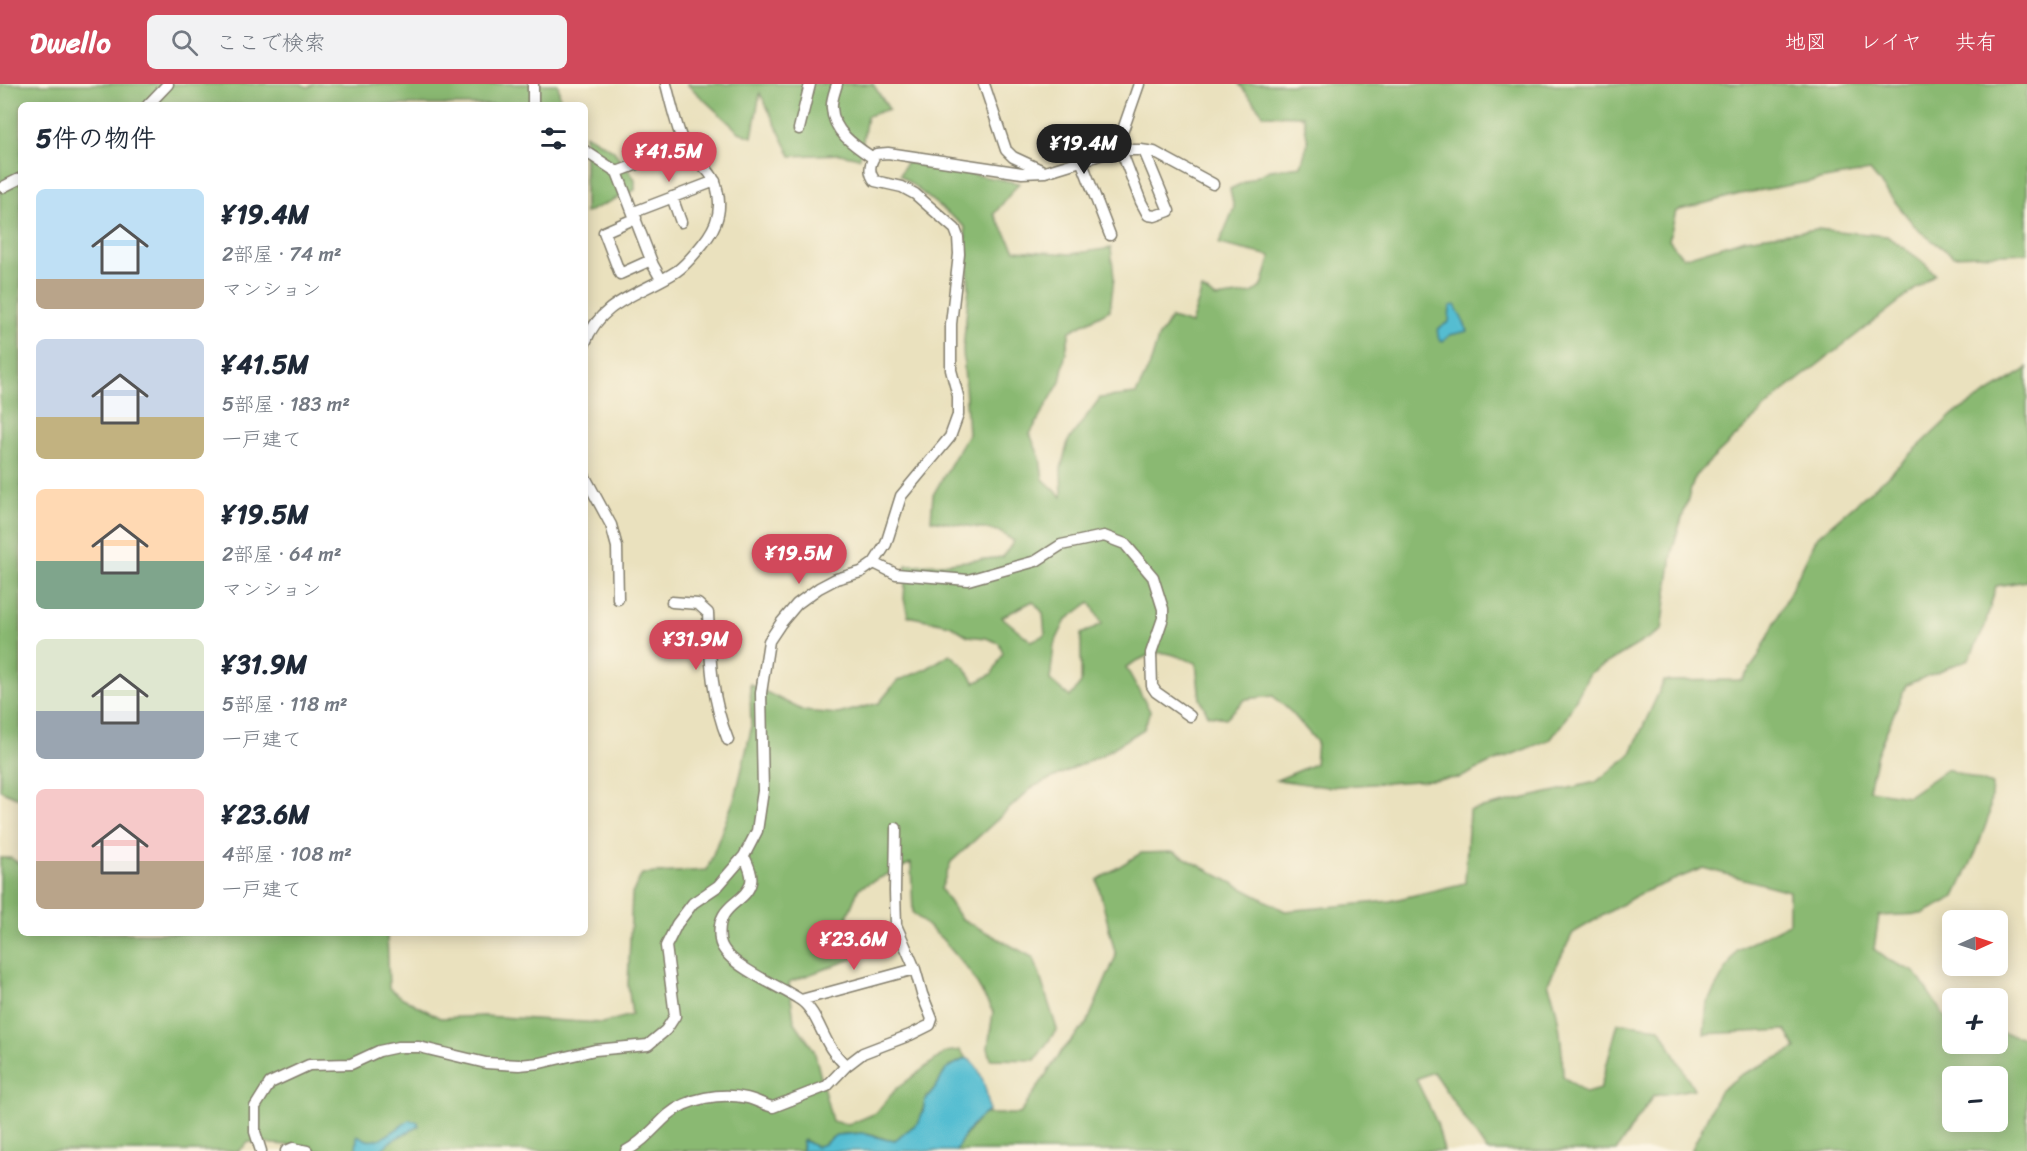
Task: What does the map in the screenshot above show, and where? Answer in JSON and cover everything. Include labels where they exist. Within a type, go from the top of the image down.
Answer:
[{"type":"street","points":[[151,102],[168,84]]},
{"type":"street","points":[[533,84],[533,102]]},
{"type":"street","points":[[588,335],[595,323],[623,299],[678,270],[705,242],[714,228],[719,212],[719,199],[713,175],[685,146],[666,84]]},
{"type":"street","points":[[799,129],[810,84]]},
{"type":"street","points":[[837,84],[831,105],[833,117],[848,141],[873,158]]},
{"type":"street","points":[[984,84],[1006,150],[1013,157],[1045,172]]},
{"type":"street","points":[[1139,84],[1119,150],[1148,215],[1155,216],[1169,211],[1145,153],[1141,150]]},
{"type":"street","points":[[617,172],[685,146]]},
{"type":"street","points":[[261,1151],[255,1132],[255,1107],[270,1083],[309,1065],[351,1064],[398,1047],[419,1047],[486,1063],[519,1065],[540,1063],[595,1050],[648,1045],[666,1030],[675,1016],[666,946],[693,903],[718,886],[744,856],[756,831],[763,791],[761,693],[770,641],[797,604],[819,588],[836,579],[861,572],[874,563],[886,544],[901,496],[950,437],[958,415],[958,396],[951,370],[951,324],[959,254],[955,229],[915,194],[902,187],[875,181],[870,174],[870,163],[876,154],[888,153],[1022,173],[1045,172],[1119,150],[1141,150],[1154,152],[1213,184]]},
{"type":"street","points":[[588,154],[617,172],[651,260],[661,279]]},
{"type":"street","points":[[1081,160],[1110,235]]},
{"type":"street","points":[[3,187],[18,180]]},
{"type":"street","points":[[651,260],[620,274],[604,232],[672,197],[715,181]]},
{"type":"street","points":[[672,197],[681,222]]},
{"type":"street","points":[[588,483],[611,525],[617,547],[618,598]]},
{"type":"street","points":[[874,563],[896,574],[968,580],[1036,561],[1061,545],[1104,536],[1125,544],[1152,577],[1162,609],[1163,618],[1151,653],[1152,686],[1156,692],[1190,716]]},
{"type":"street","points":[[672,602],[698,604],[708,613],[711,674],[719,718],[728,740]]},
{"type":"street","points":[[626,1151],[638,1144],[670,1113],[685,1105],[707,1097],[729,1096],[747,1098],[773,1107],[827,1086],[846,1066],[873,1048],[930,1025],[932,1019],[915,969],[896,925],[896,828]]},
{"type":"street","points":[[744,856],[750,871],[751,882],[747,890],[722,916],[721,944],[732,957],[757,976],[801,1000],[812,1012],[830,1047],[846,1066]]},
{"type":"street","points":[[801,1000],[915,969]]},
{"type":"street","points":[[285,1151],[293,1148],[307,1151]]},
{"type":"green space","points":[[0,84],[301,84],[308,87],[314,84],[558,84],[561,102],[18,102],[18,798],[0,790]]},
{"type":"green space","points":[[687,84],[873,84],[889,109],[867,116],[860,158],[840,154],[791,156],[760,93],[752,137],[739,132]]},
{"type":"green space","points":[[1239,84],[2027,84],[2027,253],[1953,256],[1918,230],[1870,171],[1740,194],[1676,211],[1669,240],[1683,258],[1745,239],[1817,229],[1887,236],[1922,261],[1935,274],[1781,393],[1695,476],[1673,547],[1662,630],[1590,673],[1564,721],[1551,739],[1488,764],[1460,778],[1327,787],[1277,780],[1315,764],[1317,742],[1292,713],[1273,696],[1246,699],[1226,718],[1208,715],[1200,699],[1196,663],[1175,655],[1161,653],[1147,656],[1126,667],[1150,711],[1144,729],[1102,755],[1033,787],[951,862],[941,889],[960,918],[1034,958],[1057,1029],[1035,1060],[991,1059],[988,1048],[993,1012],[970,972],[942,939],[913,913],[911,863],[859,888],[847,917],[862,926],[883,931],[885,947],[789,982],[794,1021],[814,1050],[832,1121],[848,1125],[876,1113],[896,1089],[946,1052],[960,1050],[966,1058],[946,1069],[938,1084],[927,1097],[919,1122],[895,1140],[852,1133],[836,1135],[821,1146],[814,1147],[805,1140],[802,1142],[802,1151],[315,1151],[312,1147],[249,1142],[239,1151],[0,1151],[0,858],[11,858],[18,863],[18,936],[387,936],[389,988],[440,1018],[483,1016],[602,1023],[632,1015],[628,985],[632,894],[642,874],[707,870],[736,794],[751,730],[750,684],[804,711],[838,714],[879,703],[897,681],[926,669],[950,654],[965,667],[975,683],[992,674],[1003,653],[999,643],[986,638],[968,636],[950,625],[908,616],[904,599],[906,565],[1003,557],[1014,541],[998,531],[931,520],[933,495],[968,434],[963,349],[969,288],[965,227],[900,175],[906,162],[1019,183],[994,214],[1015,250],[1071,254],[1111,248],[1114,278],[1110,310],[1070,331],[1060,382],[1030,434],[1040,458],[1043,479],[1062,497],[1061,469],[1068,441],[1100,398],[1136,394],[1150,365],[1158,338],[1171,318],[1191,324],[1202,289],[1216,298],[1252,293],[1262,286],[1271,256],[1219,244],[1234,208],[1230,189],[1270,170],[1301,166],[1308,142],[1303,116],[1264,115]],"holes":[[[1033,601],[1043,613],[1045,635],[1031,641],[1002,617]],[[1090,602],[1102,624],[1081,634],[1081,683],[1070,697],[1050,680],[1054,645],[1066,620]]]},
{"type":"green space","points":[[588,136],[613,150],[635,179],[635,190],[588,212]]},
{"type":"green space","points":[[2027,367],[2027,581],[1996,586],[1984,629],[1969,659],[1906,685],[1877,754],[1869,790],[1908,796],[1947,769],[1992,785],[1989,816],[1976,852],[1955,897],[1922,914],[1879,916],[1874,949],[1888,960],[1915,972],[1942,1012],[1942,1054],[2008,1054],[2008,1034],[2027,1038],[2027,1148],[2023,1151],[1691,1151],[1720,1091],[1741,1075],[1796,1049],[1786,1030],[1704,1034],[1707,1003],[1737,950],[1789,923],[1789,891],[1703,868],[1639,894],[1573,933],[1548,983],[1560,1029],[1563,1076],[1586,1093],[1600,1089],[1618,1023],[1660,1028],[1694,1089],[1653,1096],[1616,1151],[1487,1151],[1433,1072],[1416,1079],[1437,1123],[1444,1151],[956,1151],[982,1114],[1020,1114],[1061,1052],[1087,1023],[1116,956],[1097,880],[1141,853],[1174,852],[1285,911],[1390,901],[1465,883],[1469,811],[1596,782],[1630,755],[1664,681],[1742,680],[1757,659],[1817,537],[1881,482],[1953,414]]},
{"type":"water","points":[[1455,305],[1468,331],[1450,335],[1444,341],[1440,340],[1437,332],[1441,326],[1449,322],[1450,306]]},
{"type":"water","points":[[966,1058],[972,1061],[980,1073],[986,1089],[989,1111],[970,1129],[956,1151],[802,1151],[803,1140],[816,1147],[836,1135],[862,1133],[895,1140],[919,1122],[925,1101],[946,1069]]},
{"type":"water","points":[[409,1120],[418,1122],[419,1126],[391,1141],[380,1151],[356,1151],[357,1135],[364,1139],[376,1140],[388,1135]]}]
